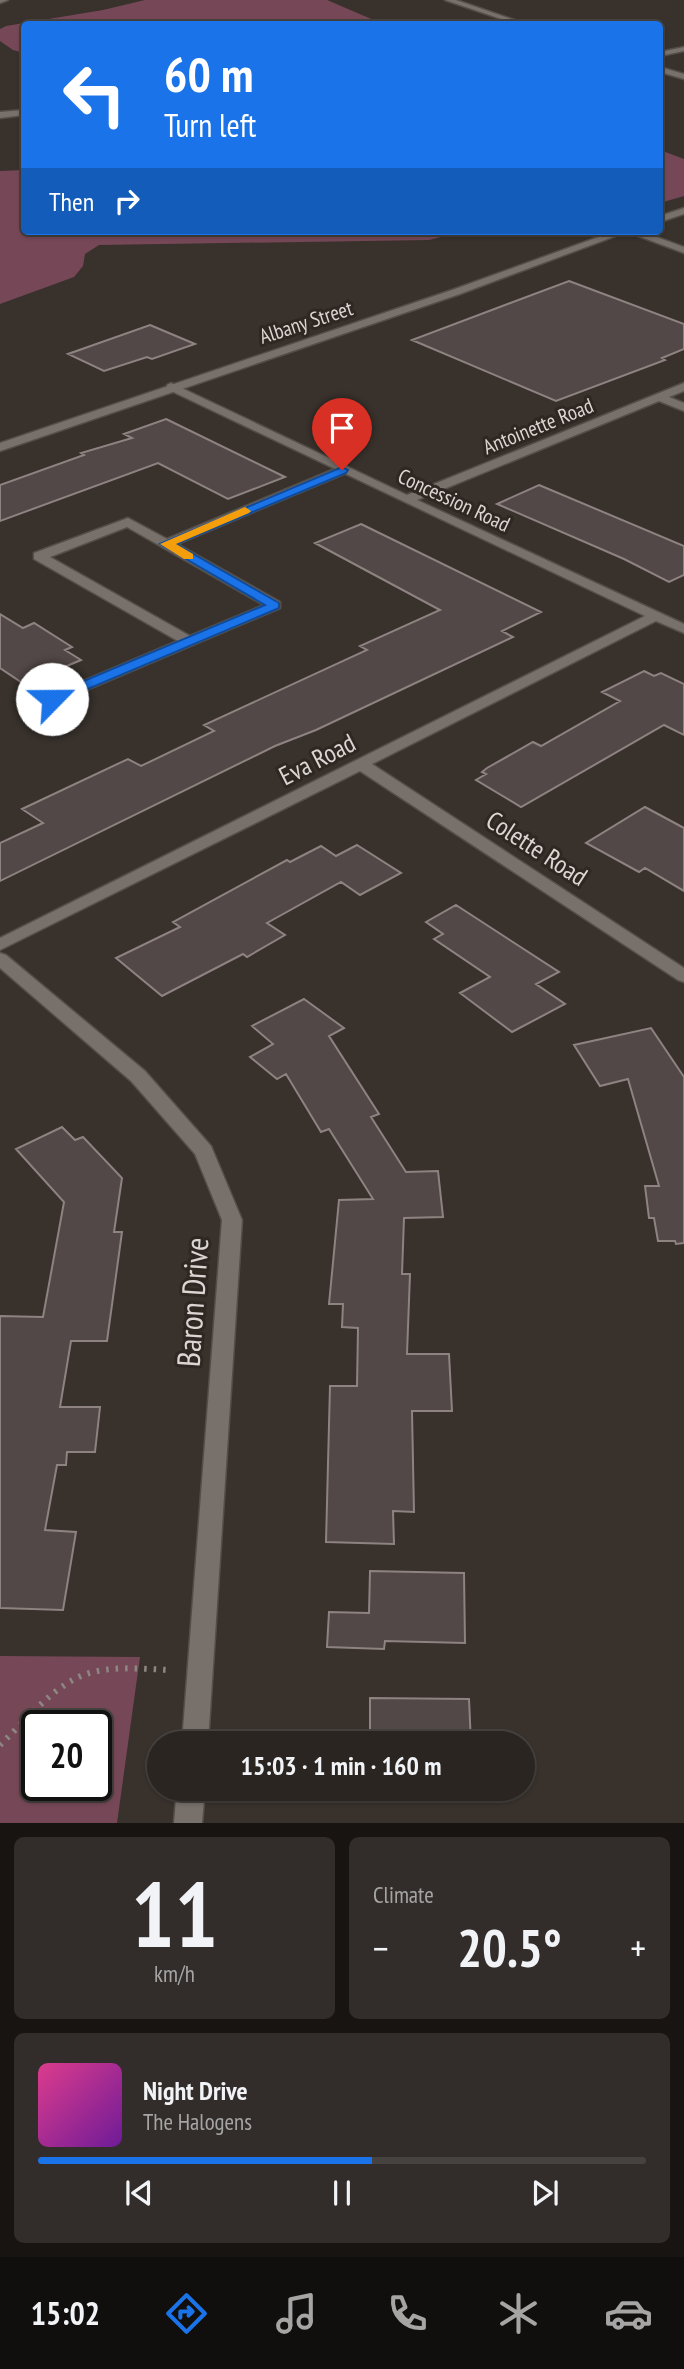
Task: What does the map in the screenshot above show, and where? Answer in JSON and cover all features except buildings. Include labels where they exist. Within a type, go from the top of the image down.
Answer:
[{"type":"street","points":[[449,0],[513,21]]},
{"type":"street","points":[[663,53],[684,49]]},
{"type":"street","points":[[663,70],[684,77]]},
{"type":"street","points":[[0,115],[21,113]]},
{"type":"street","points":[[663,218],[684,211]]},
{"type":"street","name":"Albany Street","points":[[0,447],[456,292],[613,235]]},
{"type":"street","points":[[641,235],[684,250]]},
{"type":"street","name":"Concession Road","points":[[171,387],[342,470],[684,629]]},
{"type":"street","name":"Antoinette Road","points":[[407,500],[684,387]]},
{"type":"street","points":[[658,397],[684,407]]},
{"type":"street","points":[[166,544],[342,470]]},
{"type":"street","points":[[52,699],[275,605],[128,522],[39,556],[188,641]]},
{"type":"street","name":"Eva Road","points":[[0,946],[656,616]]},
{"type":"street","name":"Colette Road","points":[[361,764],[684,976]]},
{"type":"street","name":"Baron Drive","points":[[0,959],[138,1076],[196,1141],[204,1151],[232,1220],[196,1731]]},
{"type":"street","points":[[188,1823],[190,1801]]},
{"type":"path","points":[[0,1745],[73,1679],[117,1670],[201,1671]]},
{"type":"shaded area","points":[[145,0],[327,0],[376,21],[36,21]]},
{"type":"shaded area","points":[[21,24],[21,52],[0,41],[0,29]]},
{"type":"shaded area","points":[[663,151],[684,159],[684,196],[663,202]]},
{"type":"shaded area","points":[[21,170],[21,235],[449,235],[429,240],[99,245],[85,254],[83,266],[74,277],[0,304],[0,171]]},
{"type":"shaded area","points":[[0,1656],[140,1657],[117,1823],[0,1823]]},
{"type":"slow traffic","points":[[188,556],[166,544],[245,511]]},
{"type":"route","points":[[52,699],[275,605],[166,544],[342,470]]}]
